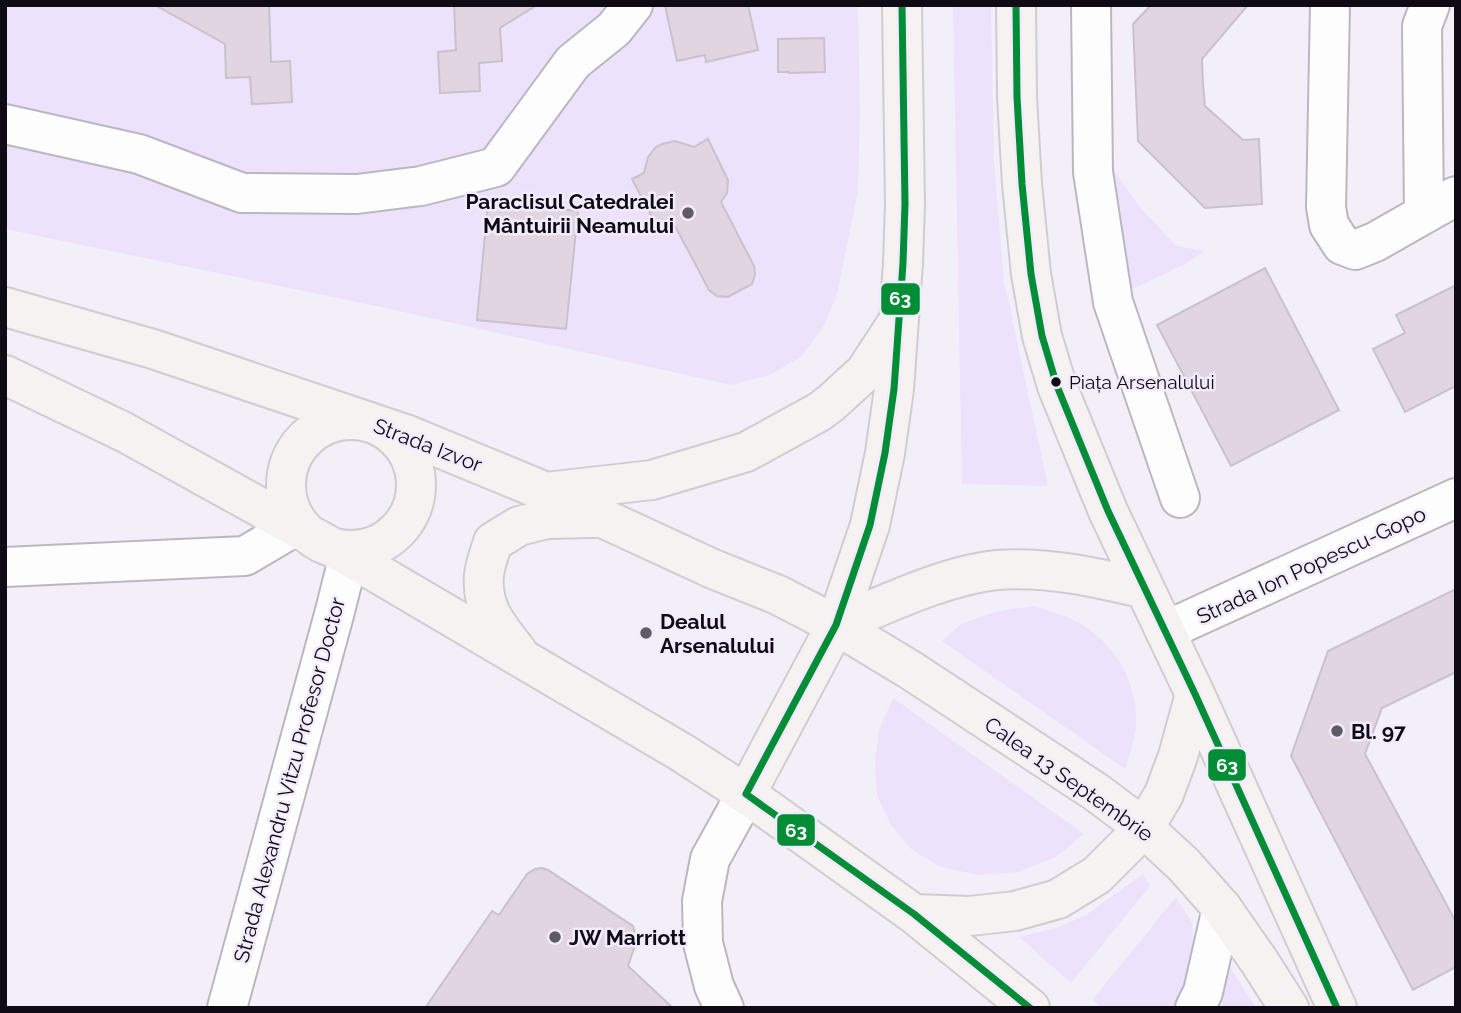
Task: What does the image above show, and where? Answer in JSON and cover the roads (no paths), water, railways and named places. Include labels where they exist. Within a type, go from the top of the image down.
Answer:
[{"type":"main road","points":[[746,794],[836,625],[870,525],[882,465],[894,389],[905,204],[902,5]]},
{"type":"main road","points":[[1016,5],[1017,97],[1031,274],[1042,336],[1057,386],[1108,511],[1195,694],[1337,1008]]},
{"type":"main road","name":"Strada Izvor","points":[[5,307],[153,349],[408,435],[546,492],[713,569],[778,595],[836,625]]},
{"type":"main road","points":[[546,492],[652,480],[746,452],[831,403],[865,372],[900,318]]},
{"type":"main road","points":[[5,375],[124,432],[326,543],[681,752],[746,794],[914,914],[1030,1008]]},
{"type":"main road","points":[[358,419],[378,425],[396,437],[410,455],[416,476],[415,499],[407,519],[392,536],[373,547],[326,543],[296,522],[288,503],[285,481],[290,460],[300,443],[317,429],[337,421],[358,419]]},
{"type":"main road","points":[[522,658],[496,624],[485,601],[484,573],[493,542],[519,526],[547,519],[603,518]]},
{"type":"main road","points":[[836,625],[954,579],[997,570],[1065,573],[1145,589]]},
{"type":"main road","name":"Calea 13 Septembrie","points":[[836,625],[912,671],[1096,792],[1144,828],[1184,865],[1222,908],[1289,1008]]},
{"type":"main road","points":[[914,914],[970,916],[1015,911],[1058,899],[1097,875],[1144,828],[1164,794],[1178,756],[1195,694]]},
{"type":"street","points":[[5,124],[139,154],[242,192],[357,194],[421,186],[496,167],[573,62],[614,29],[633,5]]},
{"type":"street","points":[[1091,5],[1093,172],[1113,302],[1180,498]]},
{"type":"street","points":[[1331,5],[1326,207],[1329,225],[1342,245],[1355,250],[1375,242],[1440,205],[1422,26],[1430,5]]},
{"type":"street","name":"Strada Ion Popescu-Gopo","points":[[1165,631],[1456,498]]},
{"type":"street","points":[[5,567],[245,556],[326,543]]},
{"type":"street","name":"Strada Alexandru Vitzu Profesor Doctor","points":[[227,1008],[331,624],[326,543]]},
{"type":"street","points":[[724,1008],[714,986],[703,943],[702,901],[710,859],[746,794]]},
{"type":"street","points":[[1195,1008],[1203,992],[1222,908]]},
{"type":"place","name":"Paraclisul Catedralei Mântuirii Neamului","points":[[688,213]]},
{"type":"place","name":"Piața Arsenalului","points":[[1056,382]]},
{"type":"place","name":"Dealul Arsenalului","points":[[646,633]]},
{"type":"place","name":"Bl. 97","points":[[1337,731]]},
{"type":"place","name":"JW Marriott","points":[[555,937]]}]
